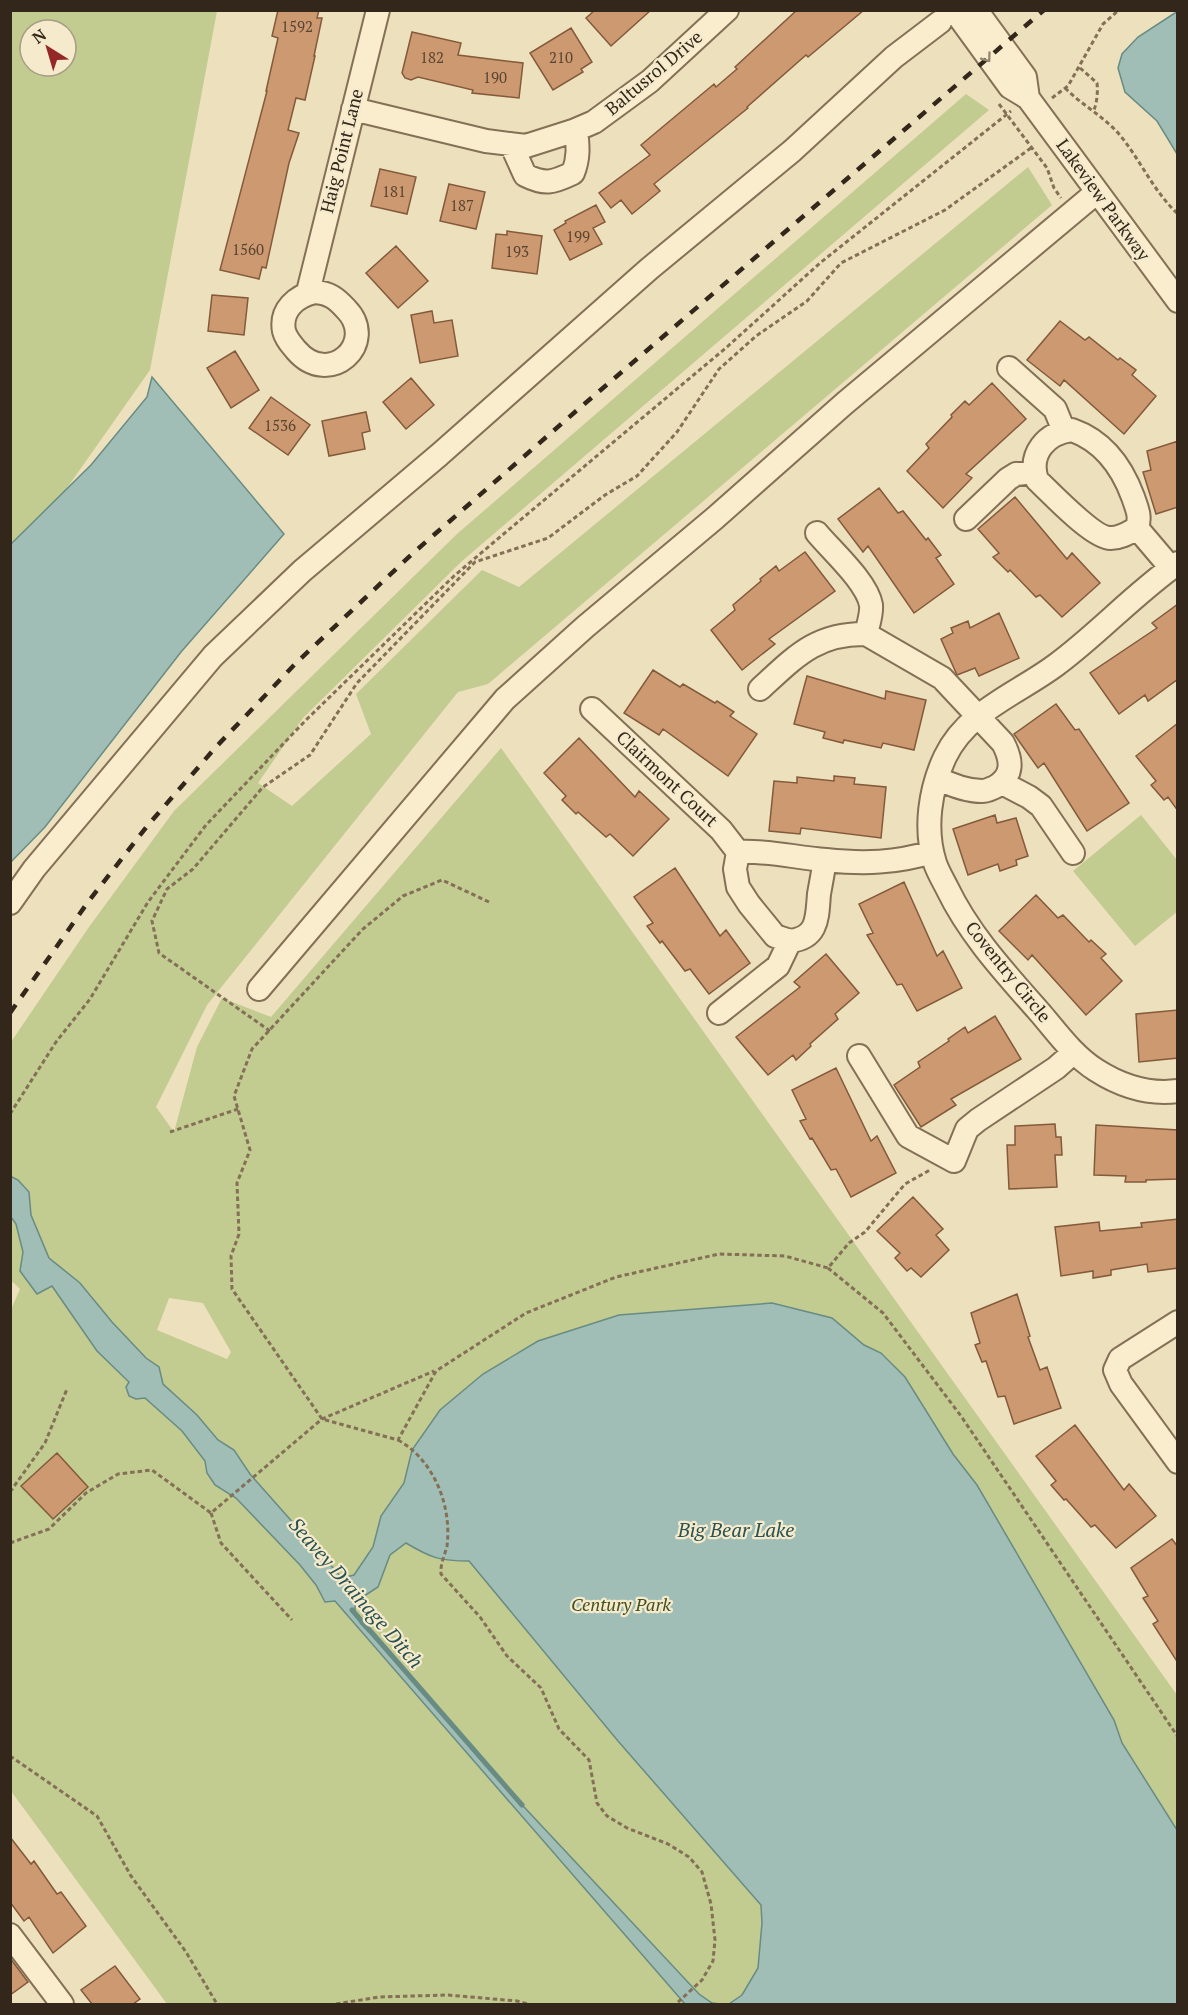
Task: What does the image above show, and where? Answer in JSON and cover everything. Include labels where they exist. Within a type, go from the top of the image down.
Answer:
[{"type":"street","name":"Haig Point Lane","points":[[310,293],[309,288],[378,10]]},
{"type":"street","name":"Baltusrol Drive","points":[[353,109],[420,127],[486,141],[526,146],[594,122],[650,81],[727,10]]},
{"type":"street","name":"Lakeview Parkway","points":[[976,10],[1024,77],[1028,98]]},
{"type":"street","points":[[10,903],[34,869],[213,656],[302,571],[448,447],[649,269],[792,151],[894,57],[947,16]]},
{"type":"street","name":"Lakeview Parkway","points":[[947,16],[1010,87],[1028,98],[1178,301]]},
{"type":"street","points":[[511,144],[525,175],[541,183],[557,181],[573,173],[577,163],[576,130]]},
{"type":"street","points":[[259,989],[505,699],[845,403],[1098,192]]},
{"type":"street","points":[[1009,368],[1055,409],[1064,431]]},
{"type":"street","points":[[1072,430],[1088,436],[1116,462],[1126,479],[1140,518],[1137,528],[1122,536],[1108,539],[1095,534],[1037,480],[1034,472],[1034,458],[1037,452],[1051,438],[1064,431],[1072,430]]},
{"type":"street","points":[[966,519],[1008,479],[1016,474],[1034,472]]},
{"type":"street","points":[[1137,528],[1174,566]]},
{"type":"street","points":[[817,533],[863,586],[869,598],[871,608],[866,634]]},
{"type":"street","name":"Coventry Circle","points":[[1174,566],[1055,666],[1011,693],[966,727],[953,743],[937,778],[931,802],[929,827],[936,865],[951,898],[974,935],[1074,1052],[1094,1069],[1122,1084],[1143,1091],[1178,1091]]},
{"type":"street","points":[[760,689],[818,641],[845,633],[866,634],[942,678],[1003,743],[1010,756],[1008,776],[1002,783],[985,792],[952,785],[937,778]]},
{"type":"street","name":"Clairmont Court","points":[[592,709],[721,830],[738,852]]},
{"type":"street","points":[[1002,783],[1041,806],[1073,853]]},
{"type":"street","points":[[825,860],[815,926],[808,935],[797,940],[790,941],[776,936],[738,887],[735,869],[738,852],[760,851],[825,860],[880,863],[913,858],[932,852]]},
{"type":"street","points":[[719,1013],[778,966],[790,941]]},
{"type":"street","points":[[859,1056],[908,1136],[954,1161],[968,1129],[973,1124],[1056,1068],[1074,1052]]},
{"type":"street","points":[[1178,1322],[1120,1359],[1115,1370],[1121,1384],[1178,1462]]},
{"type":"street","points":[[10,1935],[62,2004]]},
{"type":"path","points":[[1119,10],[1103,24],[1080,68],[1066,87],[1119,135],[1178,214]]},
{"type":"path","points":[[1080,68],[1097,83],[1095,96],[1097,103],[1094,110]]},
{"type":"path","points":[[10,1114],[56,1042],[90,999],[148,902],[206,825],[305,721],[454,576],[727,347],[820,263],[1028,98]]},
{"type":"path","points":[[270,1031],[159,953],[152,921],[167,889],[193,869],[263,787],[310,755],[357,683],[475,562],[548,538],[605,495],[637,476],[677,432],[720,369],[756,336],[807,301],[841,263],[945,210],[1031,148],[1047,168],[1054,188],[1071,214]]},
{"type":"path","points":[[489,902],[442,880],[403,896],[363,929],[252,1049],[234,1096],[250,1150],[237,1183],[239,1234],[231,1256],[232,1289],[322,1419],[398,1440],[425,1462],[436,1479],[447,1525],[447,1546],[441,1574],[480,1617],[507,1656],[541,1688],[559,1729],[589,1760],[597,1803],[607,1816],[627,1828],[668,1844],[689,1857],[702,1872],[711,1904],[715,1940],[713,1961],[702,1980],[676,2004]]},
{"type":"path","points":[[170,1132],[238,1109]]},
{"type":"path","points":[[828,1268],[849,1244],[865,1232],[905,1184],[920,1174],[954,1161]]},
{"type":"path","points":[[211,1513],[322,1419],[436,1371],[526,1312],[616,1277],[719,1254],[784,1256],[828,1268],[883,1313],[961,1416],[1178,1737]]},
{"type":"path","points":[[398,1440],[436,1371]]},
{"type":"path","points":[[10,1492],[45,1443],[67,1389]]},
{"type":"path","points":[[10,1543],[49,1529],[86,1493],[118,1474],[152,1470],[211,1513],[221,1543],[292,1620]]},
{"type":"path","points":[[10,1756],[97,1816],[131,1876],[186,1952],[217,2004]]},
{"type":"path","points":[[336,2004],[379,1997],[448,1995],[528,2004]]},
{"type":"green space","points":[[11,11],[217,11],[150,370],[48,515],[11,559]]},
{"type":"green space","name":"Century Park","points":[[966,94],[989,110],[462,561],[303,718],[258,783],[292,806],[371,734],[356,694],[482,570],[519,587],[1028,167],[1052,205],[488,684],[458,692],[207,1005],[156,1107],[174,1132],[197,1047],[222,998],[271,1017],[501,748],[1177,1695],[1177,2004],[167,2004],[11,1791],[10,1312],[20,1289],[13,1282],[10,1286],[11,1042],[89,927],[174,811],[457,534]],"holes":[[[169,1298],[203,1303],[231,1352],[227,1359],[157,1330]]]},
{"type":"green space","points":[[1141,815],[1177,860],[1178,911],[1135,946],[1073,871]]},
{"type":"water","points":[[1178,11],[1177,154],[1157,121],[1125,92],[1118,68],[1122,54],[1138,37]]},
{"type":"water","points":[[152,377],[284,534],[181,652],[45,827],[11,862],[11,544],[91,465],[147,397]]},
{"type":"water","name":"Big Bear Lake","points":[[10,1176],[18,1180],[29,1192],[31,1215],[49,1258],[80,1283],[112,1322],[146,1358],[159,1367],[163,1384],[197,1415],[218,1440],[234,1450],[250,1474],[342,1578],[354,1575],[373,1547],[381,1516],[404,1483],[412,1450],[440,1410],[483,1374],[538,1341],[619,1315],[772,1303],[832,1318],[864,1345],[881,1353],[905,1377],[953,1454],[977,1485],[1114,1720],[1122,1743],[1177,1830],[1177,2004],[729,2004],[742,1995],[758,1968],[762,1923],[761,1905],[618,1741],[469,1561],[436,1558],[406,1543],[390,1555],[378,1587],[355,1602],[355,1615],[494,1775],[699,1994],[712,2003],[720,2004],[685,2004],[335,1601],[325,1602],[316,1585],[300,1565],[236,1498],[215,1485],[207,1473],[205,1461],[182,1431],[145,1398],[136,1399],[129,1396],[126,1387],[129,1382],[97,1351],[52,1286],[37,1294],[20,1271],[23,1252],[16,1224],[11,1217]]},
{"type":"building","points":[[278,10],[319,10],[317,18],[322,18],[305,100],[296,98],[288,130],[299,133],[289,163],[266,268],[262,267],[259,279],[220,270],[267,91],[278,38],[272,36]]},
{"type":"building","points":[[595,10],[651,10],[611,46],[586,18]]},
{"type":"building","points":[[797,10],[864,10],[808,57],[806,55],[748,108],[654,184],[660,191],[632,214],[621,200],[611,208],[599,193],[650,155],[641,145],[714,84],[716,87],[737,69],[735,67]]},
{"type":"building","points":[[571,28],[592,62],[581,69],[583,72],[553,90],[530,53]]},
{"type":"building","points":[[412,32],[461,43],[458,55],[523,63],[519,98],[472,93],[473,90],[418,77],[411,80],[405,78],[402,73]]},
{"type":"building","points":[[380,169],[416,177],[407,214],[371,206]]},
{"type":"building","points":[[449,184],[485,192],[476,229],[440,221]]},
{"type":"building","points":[[596,205],[605,222],[593,228],[602,244],[570,260],[554,230],[566,223],[565,221]]},
{"type":"building","points":[[507,231],[542,236],[537,274],[492,268],[496,234],[507,235]]},
{"type":"building","points":[[396,246],[428,281],[398,308],[366,273]]},
{"type":"building","points":[[212,295],[248,298],[244,335],[208,331]]},
{"type":"building","points":[[432,311],[434,323],[452,320],[458,356],[420,363],[411,315]]},
{"type":"building","points":[[1060,321],[1085,340],[1089,337],[1118,360],[1120,358],[1136,370],[1132,375],[1156,396],[1124,434],[1064,380],[1060,386],[1027,360]]},
{"type":"building","points":[[235,351],[259,390],[231,408],[207,368]]},
{"type":"building","points":[[411,378],[434,405],[406,429],[383,402]]},
{"type":"building","points":[[992,383],[1026,419],[966,474],[972,478],[943,508],[907,471],[929,448],[926,444],[952,417],[951,415],[965,401],[969,405]]},
{"type":"building","points":[[271,397],[310,425],[288,455],[249,428]]},
{"type":"building","points":[[366,412],[370,431],[362,433],[365,449],[329,456],[322,421]]},
{"type":"building","points":[[1178,441],[1178,507],[1156,514],[1143,472],[1151,470],[1147,451]]},
{"type":"building","points":[[879,488],[898,513],[903,511],[926,540],[928,538],[941,555],[936,558],[954,584],[914,613],[868,546],[863,552],[838,519]]},
{"type":"building","points":[[1015,497],[1067,559],[1072,553],[1100,583],[1062,617],[1040,595],[1036,597],[1010,570],[1008,572],[993,557],[999,553],[978,529]]},
{"type":"building","points":[[805,552],[835,591],[769,639],[775,644],[742,670],[711,630],[735,610],[733,605],[761,581],[760,579],[776,566],[779,571]]},
{"type":"building","points":[[1178,604],[1178,679],[1148,701],[1145,695],[1119,714],[1090,673],[1157,628],[1152,623]]},
{"type":"building","points":[[999,613],[1019,658],[979,676],[975,668],[957,675],[941,639],[953,633],[951,628],[968,621],[970,628]]},
{"type":"building","points":[[653,670],[680,687],[683,684],[715,703],[717,701],[734,712],[730,716],[757,734],[728,776],[663,729],[659,735],[624,713]]},
{"type":"building","points":[[807,676],[885,699],[886,691],[926,700],[914,750],[883,743],[881,748],[844,740],[843,743],[823,738],[825,732],[794,724]]},
{"type":"building","points":[[1056,704],[1075,730],[1079,729],[1129,803],[1087,831],[1044,763],[1038,768],[1014,734]]},
{"type":"building","points":[[1178,723],[1178,811],[1168,797],[1164,800],[1151,785],[1156,781],[1136,756]]},
{"type":"building","points":[[579,738],[635,797],[639,791],[669,819],[633,856],[610,834],[606,837],[578,812],[576,814],[562,800],[566,796],[544,773]]},
{"type":"building","points":[[834,776],[855,778],[854,784],[886,787],[881,838],[801,828],[800,834],[769,831],[774,781],[797,783],[797,777],[834,781]]},
{"type":"building","points":[[995,815],[997,823],[1016,818],[1028,856],[1016,860],[1017,865],[1000,871],[998,864],[968,875],[953,829]]},
{"type":"building","points":[[675,868],[720,936],[726,930],[750,963],[709,994],[690,969],[685,971],[662,941],[660,943],[647,926],[653,923],[634,897]]},
{"type":"building","points":[[904,882],[937,956],[943,951],[962,988],[917,1011],[902,984],[897,985],[867,935],[873,933],[859,904]]},
{"type":"building","points":[[1036,895],[1058,918],[1063,915],[1089,942],[1091,940],[1106,954],[1101,958],[1122,981],[1086,1015],[1032,955],[1028,960],[999,931]]},
{"type":"building","points":[[826,954],[859,993],[835,1014],[838,1019],[796,1060],[793,1055],[768,1075],[736,1037],[800,987],[794,982]]},
{"type":"building","points":[[1178,1010],[1178,1058],[1139,1062],[1136,1014]]},
{"type":"building","points":[[995,1016],[1021,1059],[951,1099],[956,1105],[921,1127],[894,1085],[920,1067],[918,1062],[965,1027],[968,1033]]},
{"type":"building","points":[[836,1068],[871,1141],[877,1136],[896,1173],[851,1197],[836,1169],[831,1170],[800,1121],[806,1119],[792,1090]]},
{"type":"building","points":[[1055,1124],[1056,1137],[1061,1137],[1062,1155],[1055,1155],[1057,1187],[1009,1189],[1007,1145],[1015,1145],[1015,1126]]},
{"type":"building","points":[[1096,1125],[1178,1130],[1178,1179],[1125,1182],[1126,1176],[1094,1175]]},
{"type":"building","points":[[913,1197],[943,1229],[936,1235],[949,1250],[921,1277],[911,1268],[907,1271],[895,1258],[900,1253],[877,1231]]},
{"type":"building","points":[[1178,1219],[1178,1268],[1148,1272],[1147,1264],[1111,1270],[1111,1275],[1093,1278],[1093,1271],[1061,1276],[1055,1227],[1099,1222],[1100,1231],[1142,1227],[1141,1223]]},
{"type":"building","points":[[1017,1294],[1030,1336],[1028,1337],[1040,1370],[1047,1367],[1061,1408],[1014,1424],[1005,1396],[998,1397],[986,1361],[982,1362],[975,1345],[980,1343],[971,1313]]},
{"type":"building","points":[[1075,1425],[1124,1490],[1129,1484],[1156,1516],[1116,1548],[1095,1525],[1091,1527],[1066,1499],[1064,1500],[1051,1485],[1056,1481],[1036,1456]]},
{"type":"building","points":[[57,1453],[88,1487],[53,1519],[21,1486]]},
{"type":"building","points":[[1172,1539],[1178,1547],[1178,1663],[1153,1624],[1158,1621],[1143,1598],[1148,1596],[1131,1568]]},
{"type":"building","points":[[10,1837],[31,1864],[34,1861],[57,1894],[61,1892],[86,1926],[53,1953],[29,1917],[24,1921],[10,1902]]},
{"type":"building","points":[[10,1958],[28,1982],[10,1995]]},
{"type":"building","points":[[115,1966],[140,1999],[133,2004],[92,2004],[81,1990]]},
{"type":"waterway","name":"Seavey Drainage Ditch","points":[[352,1610],[522,1805]]},
{"type":"railway","points":[[10,1013],[88,902],[148,825],[216,747],[296,663],[412,554],[1044,10]]}]
